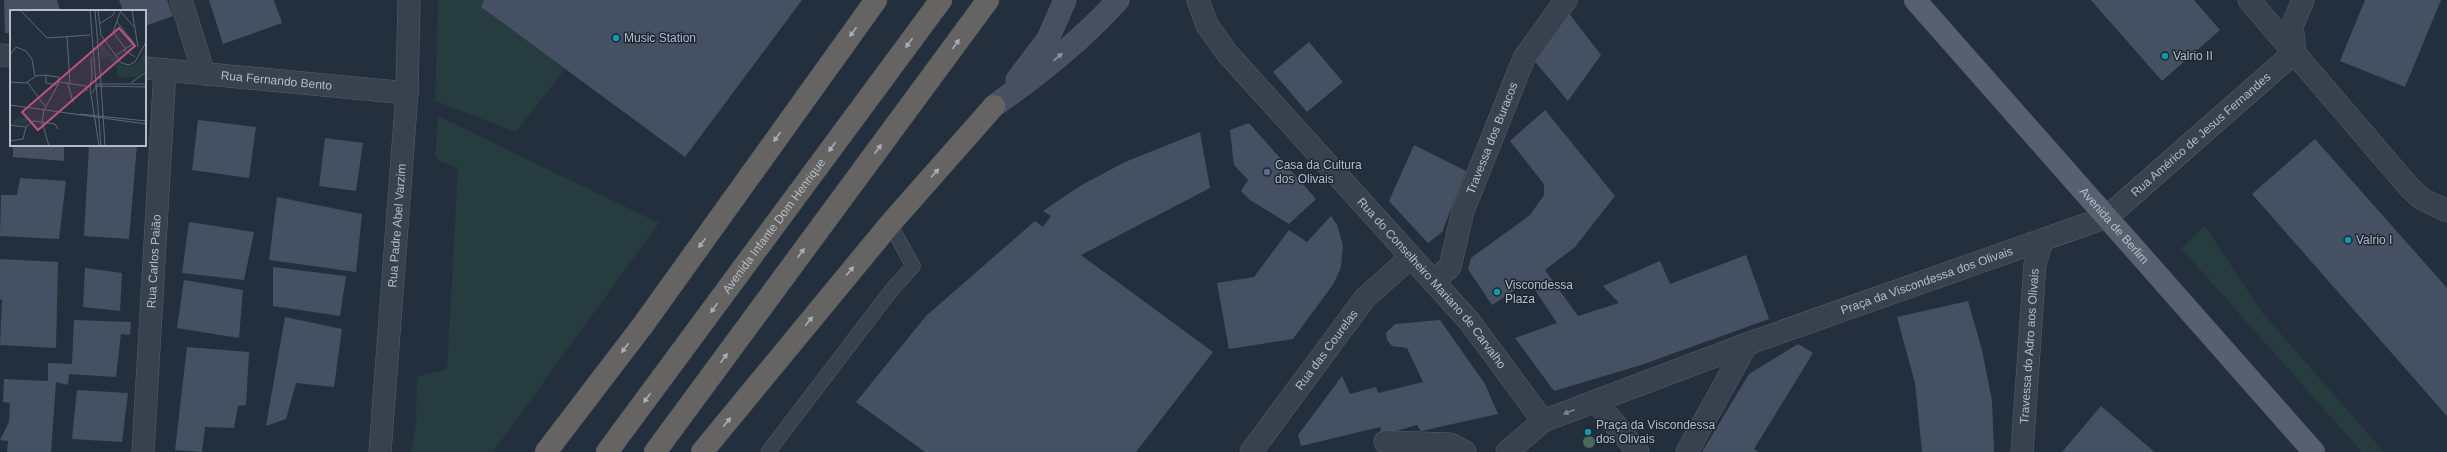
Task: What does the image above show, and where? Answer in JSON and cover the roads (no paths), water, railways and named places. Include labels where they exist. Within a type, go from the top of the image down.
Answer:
[{"type":"highway","points":[[546,452],[643,325],[876,0]]},
{"type":"highway","name":"Avenida Infante Dom Henrique","points":[[607,452],[941,0]]},
{"type":"highway","points":[[655,452],[988,0]]},
{"type":"highway","points":[[702,452],[890,224],[994,106]]},
{"type":"main road","points":[[994,106],[1048,39],[1065,0]]},
{"type":"main road","points":[[994,106],[1050,65],[1092,29],[1118,0]]},
{"type":"main road","name":"Avenida de Berlim","points":[[1915,0],[2314,452]]},
{"type":"street","points":[[181,0],[204,74]]},
{"type":"street","name":"Rua Padre Abel Varzim","points":[[380,452],[407,93],[409,0]]},
{"type":"street","name":"Rua do Conselheiro Mariano de Carvalho","points":[[1198,0],[1207,25],[1227,53],[1470,322],[1543,421]]},
{"type":"street","name":"Travessa dos Buracos","points":[[1433,281],[1450,267],[1463,211],[1524,58],[1566,0]]},
{"type":"street","points":[[2249,0],[2410,187],[2422,199],[2447,211]]},
{"type":"street","points":[[2294,52],[2292,26],[2303,0]]},
{"type":"street","name":"Rua Américo de Jesus Fernandes","points":[[2107,217],[2294,52]]},
{"type":"street","points":[[0,54],[10,56]]},
{"type":"street","name":"Rua Fernando Bento","points":[[155,69],[407,93]]},
{"type":"street","name":"Rua Carlos Paião","points":[[143,452],[155,69]]},
{"type":"street","name":"Praça da Viscondessa dos Olivais","points":[[1507,452],[1543,421],[1747,344],[2107,217]]},
{"type":"street","name":"Travessa do Adro aos Olivais","points":[[2022,452],[2035,264],[2042,241]]},
{"type":"street","name":"Rua das Courelas","points":[[1251,452],[1365,298],[1411,257]]},
{"type":"street","points":[[1688,452],[1747,344]]},
{"type":"street","points":[[1596,401],[1638,452]]},
{"type":"street","points":[[1385,442],[1450,444],[1465,452]]},
{"type":"lane","points":[[768,452],[890,292],[913,266],[890,224]]},
{"type":"place","name":"Music Station","points":[[616,38]]},
{"type":"place","name":"Valrio II","points":[[2165,56]]},
{"type":"place","name":"Casa da Cultura dos Olivais","points":[[1267,172]]},
{"type":"place","name":"Valrio I","points":[[2348,240]]},
{"type":"place","name":"Viscondessa Plaza","points":[[1497,292]]},
{"type":"place","name":"Praça da Viscondessa dos Olivais","points":[[1588,432]]}]
